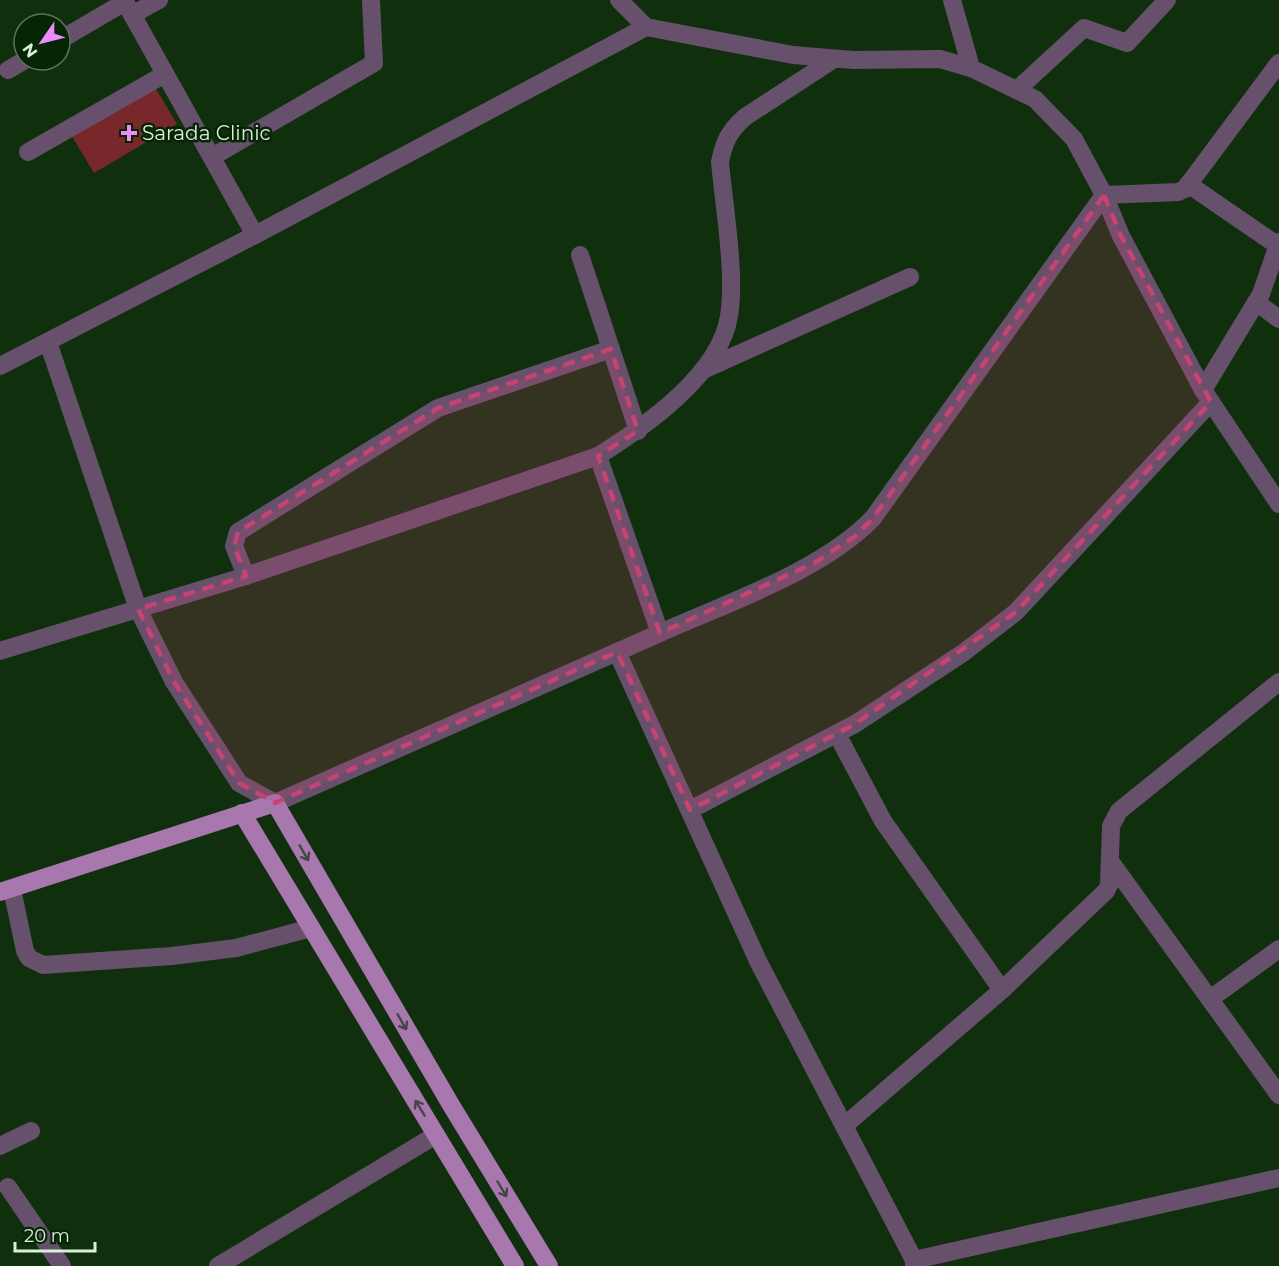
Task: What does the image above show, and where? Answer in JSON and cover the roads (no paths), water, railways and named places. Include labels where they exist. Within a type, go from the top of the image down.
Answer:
[{"type":"main road","points":[[6,891],[275,803],[451,1105],[549,1266]]},
{"type":"main road","points":[[242,813],[515,1266]]},
{"type":"street","points":[[72,34],[127,6],[159,0]]},
{"type":"street","points":[[212,157],[369,68],[374,63],[375,55],[371,0]]},
{"type":"street","points":[[619,0],[646,27],[793,55],[834,59],[940,59],[971,68],[1035,99],[1074,139],[1104,195],[1121,236],[1207,396],[1279,504]]},
{"type":"street","points":[[952,0],[971,68]]},
{"type":"street","points":[[1018,89],[1084,28],[1127,43],[1167,0]]},
{"type":"street","points":[[127,6],[255,235]]},
{"type":"street","points":[[0,366],[255,235],[646,27]]},
{"type":"street","points":[[0,651],[246,576],[598,456],[638,431],[703,370],[721,340],[729,318],[731,293],[720,162],[724,141],[732,128],[745,117],[834,59]]},
{"type":"street","points":[[1104,195],[1178,192],[1188,184],[1279,63]]},
{"type":"street","points":[[8,70],[12,68]]},
{"type":"street","points":[[28,152],[165,74]]},
{"type":"street","points":[[690,810],[837,734],[908,692],[1016,612],[1207,396],[1268,278],[1278,243],[1188,184]]},
{"type":"street","points":[[48,342],[138,609],[174,682],[240,783],[275,803],[814,563],[854,537],[873,518],[1104,195]]},
{"type":"street","points":[[580,255],[638,431]]},
{"type":"street","points":[[703,370],[910,277]]},
{"type":"street","points":[[1256,302],[1279,319]]},
{"type":"street","points":[[246,576],[234,546],[238,532],[408,424],[463,397],[611,349]]},
{"type":"street","points":[[598,456],[660,633]]},
{"type":"street","points":[[617,652],[759,963],[914,1263],[1279,1178]]},
{"type":"street","points":[[844,1126],[1002,990],[1106,891],[1109,885],[1111,826],[1119,811],[1279,682]]},
{"type":"street","points":[[837,734],[883,822],[1002,990]]},
{"type":"street","points":[[240,783],[242,813]]},
{"type":"street","points":[[1110,861],[1279,1095]]},
{"type":"street","points":[[6,891],[25,951],[29,958],[42,965],[172,956],[236,948],[311,928]]},
{"type":"street","points":[[1210,999],[1279,949]]},
{"type":"street","points":[[0,1146],[31,1131]]},
{"type":"street","points":[[218,1266],[436,1135]]},
{"type":"street","points":[[8,1187],[52,1263]]},
{"type":"place","name":"Sarada Clinic","points":[[129,133]]}]
